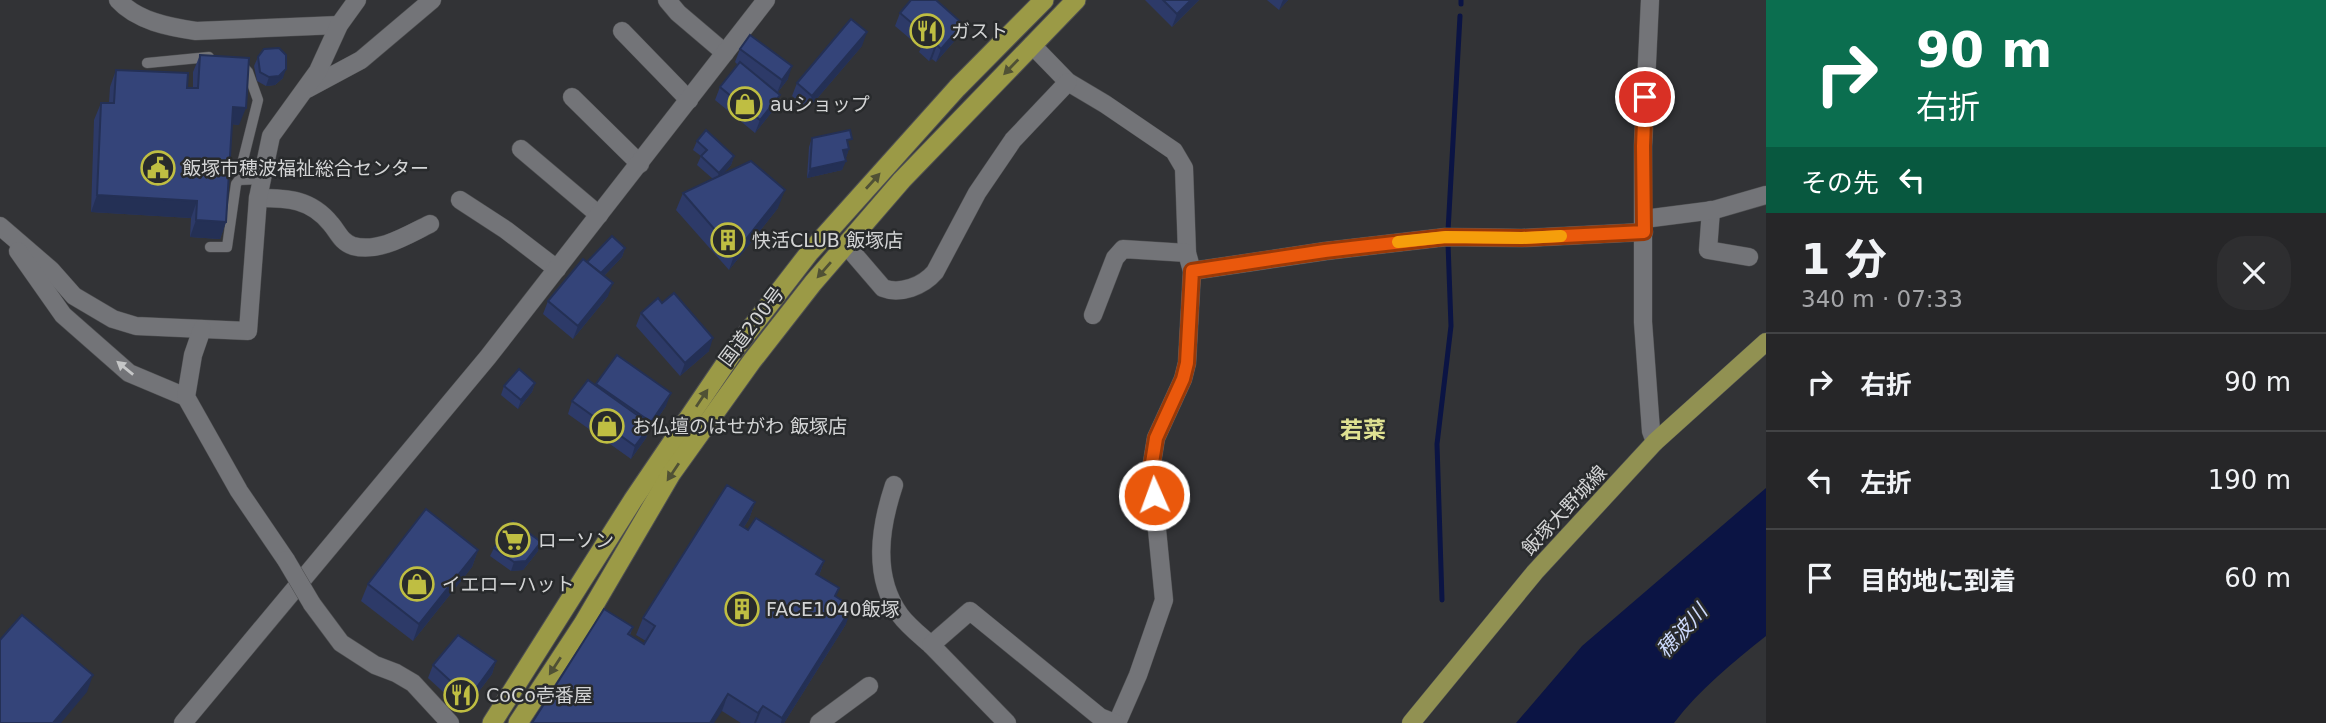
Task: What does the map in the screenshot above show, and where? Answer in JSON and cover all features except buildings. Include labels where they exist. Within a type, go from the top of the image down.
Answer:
[{"type":"highway","name":"国道200号","points":[[492,723],[633,500],[746,334],[809,253],[957,88],[1044,0]]},
{"type":"highway","name":"国道200号","points":[[518,723],[583,624],[671,474],[752,361],[902,180],[1076,0]]},
{"type":"main road","name":"飯塚大野城線","points":[[1411,723],[1535,572],[1655,442],[1766,342]]},
{"type":"street","points":[[118,0],[126,9],[137,15],[175,28],[196,31],[339,25]]},
{"type":"street","points":[[0,227],[38,258],[74,296],[113,319],[136,326],[248,331],[258,198],[271,136],[318,71],[339,25],[357,0]]},
{"type":"street","points":[[305,90],[361,60],[432,0]]},
{"type":"street","points":[[667,0],[725,54]]},
{"type":"street","points":[[183,723],[479,368],[766,0]]},
{"type":"street","points":[[1650,0],[1643,146],[1643,322],[1651,431],[1655,442]]},
{"type":"street","points":[[622,31],[689,100]]},
{"type":"street","points":[[930,645],[970,611],[1100,717],[1116,723],[1142,666],[1164,600],[1151,469],[1156,438],[1183,379],[1187,363],[1192,271],[1187,253],[1185,178],[1180,159],[1174,151],[1068,82],[1032,46]]},
{"type":"street","points":[[846,245],[883,288],[904,290],[929,279],[976,193],[1013,140],[1068,82]]},
{"type":"street","points":[[572,97],[640,164]]},
{"type":"street","points":[[520,149],[599,215]]},
{"type":"street","points":[[1192,271],[1325,251],[1446,237],[1522,238],[1644,225],[1766,195]]},
{"type":"street","points":[[258,198],[289,198],[304,202],[318,211],[341,240],[354,246],[387,244],[430,224]]},
{"type":"street","points":[[460,200],[557,268]]},
{"type":"street","points":[[1711,210],[1708,250],[1749,257]]},
{"type":"street","points":[[0,227],[63,315],[130,373],[186,397],[239,491],[312,604],[341,643],[375,665],[413,683],[450,723]]},
{"type":"street","points":[[1093,315],[1115,258],[1123,249],[1187,253]]},
{"type":"street","points":[[186,397],[202,329]]},
{"type":"street","points":[[894,485],[884,516],[881,560],[890,598],[901,617],[1007,723]]},
{"type":"street","points":[[819,723],[869,686]]},
{"type":"lane","points":[[147,63],[224,57],[239,62],[248,72],[258,100],[241,168],[242,179]]},
{"type":"lane","points":[[210,247],[227,247],[236,184],[242,179],[261,179]]},
{"type":"water","name":"穂波川","points":[[1766,488],[1766,636],[1729,666],[1674,723],[1516,723],[1582,646]]},
{"type":"waterway","points":[[1448,231],[1460,16]]},
{"type":"waterway","points":[[1442,600],[1437,444],[1451,326],[1448,243]]},
{"type":"slow traffic","points":[[1398,242],[1446,237],[1561,236]]},
{"type":"place","name":"ガスト","points":[[927,31]]},
{"type":"place","name":"auショップ","points":[[745,104]]},
{"type":"place","name":"飯塚市穂波福祉総合センター","points":[[158,168]]},
{"type":"place","name":"快活CLUB 飯塚店","points":[[728,240]]},
{"type":"place","name":"お仏壇のはせがわ 飯塚店","points":[[607,426]]},
{"type":"place","name":"ローソン","points":[[513,540]]},
{"type":"place","name":"イエローハット","points":[[417,584]]},
{"type":"place","name":"FACE1040飯塚","points":[[742,609]]},
{"type":"place","name":"CoCo壱番屋","points":[[461,695]]},
{"type":"district","name":"若菜","points":[[1363,430]]},
{"type":"route","points":[[1154,495],[1151,469],[1156,438],[1183,379],[1187,363],[1192,271],[1325,251],[1446,237],[1522,238],[1644,232],[1645,97]]}]
